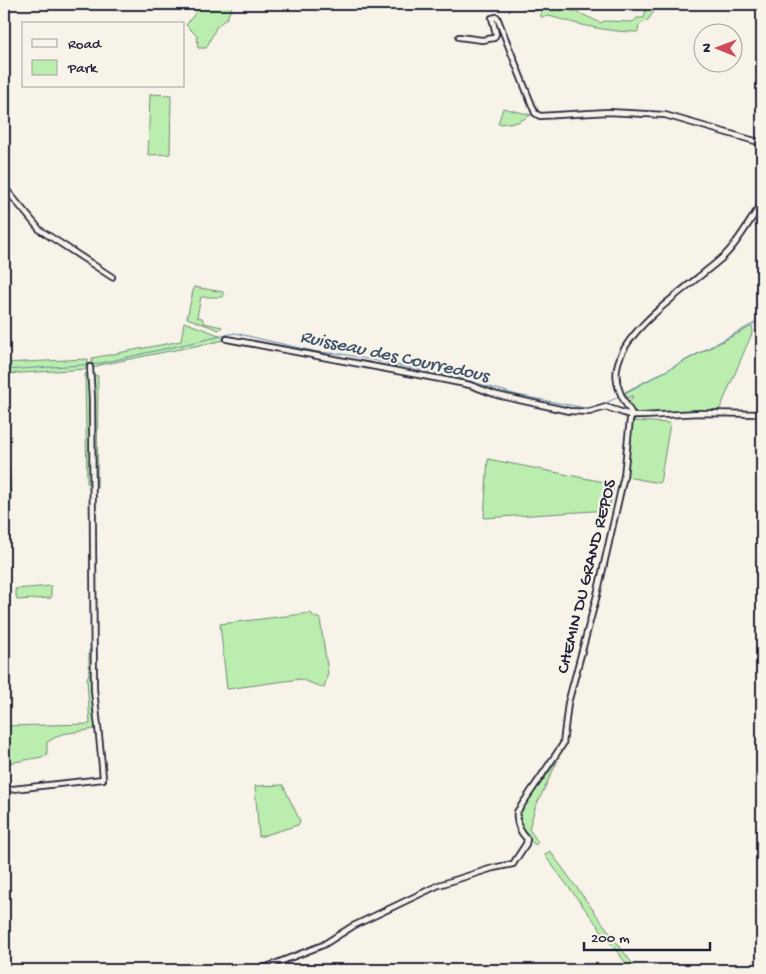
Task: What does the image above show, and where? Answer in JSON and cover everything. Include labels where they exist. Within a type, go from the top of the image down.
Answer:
[{"type":"street","points":[[459,37],[482,40],[494,38],[496,34],[491,21],[492,18],[496,17],[535,113],[540,116],[608,112],[665,115],[762,143]]},
{"type":"street","points":[[4,187],[40,230],[112,277]]},
{"type":"street","points":[[633,416],[623,400],[618,387],[617,368],[637,332],[664,304],[726,254],[760,206],[762,198]]},
{"type":"street","points":[[227,339],[470,385],[497,395],[569,411],[590,412],[606,407],[633,416],[700,413],[762,414]]},
{"type":"street","points":[[4,790],[103,779],[101,738],[97,727],[94,689],[92,398],[90,367]]},
{"type":"street","name":"CHEMIN DU GRAND REPOS","points":[[260,970],[323,945],[364,921],[438,885],[493,868],[513,864],[526,844],[527,839],[518,824],[517,812],[563,744],[568,703],[624,476],[630,419],[633,416]]},
{"type":"green space","points":[[202,4],[233,4],[227,18],[217,26],[206,48],[198,48],[197,36],[186,25]]},
{"type":"green space","points":[[509,4],[534,4],[566,9],[600,23],[604,21],[633,22],[637,18],[644,18],[647,4],[659,4],[648,20],[639,25],[638,32],[626,32],[583,25],[549,16],[541,17],[541,9],[536,11]]},
{"type":"green space","points":[[150,94],[171,95],[170,154],[148,155]]},
{"type":"green space","points":[[503,108],[531,115],[518,122],[498,124]]},
{"type":"green space","points":[[194,287],[223,292],[223,297],[201,297],[197,317],[202,318],[204,323],[222,327],[219,330],[187,318]]},
{"type":"green space","points":[[184,322],[219,335],[225,340],[100,365],[92,369],[92,358],[181,341]]},
{"type":"green space","points":[[752,326],[753,331],[719,411],[633,414],[628,405],[633,396],[626,398],[625,392]]},
{"type":"green space","points":[[88,359],[88,369],[4,374],[4,363]]},
{"type":"green space","points":[[85,374],[98,376],[97,487],[87,483]]},
{"type":"green space","points":[[633,421],[670,423],[660,483],[626,477]]},
{"type":"green space","points":[[4,438],[6,440],[11,501],[4,502]]},
{"type":"green space","points":[[488,459],[614,484],[609,510],[484,518]]},
{"type":"green space","points":[[51,586],[51,598],[17,600],[15,589]]},
{"type":"green space","points":[[311,613],[320,619],[328,673],[324,688],[300,679],[227,689],[220,624]]},
{"type":"green space","points":[[89,650],[96,651],[97,727],[95,729],[62,734],[47,742],[47,756],[4,764],[4,726],[90,724],[87,679],[89,673]]},
{"type":"green space","points":[[558,760],[535,808],[529,829],[538,842],[535,845],[525,834],[521,826],[520,812]]},
{"type":"green space","points":[[283,785],[300,821],[298,825],[259,837],[255,786]]},
{"type":"green space","points":[[550,851],[637,970],[631,970],[546,857],[545,854]]},
{"type":"waterway","name":"Ruisseau des Courredous","points":[[623,394],[762,319]]},
{"type":"waterway","name":"Ruisseau des Courredous","points":[[4,370],[97,364],[235,333],[317,352],[343,354],[460,378],[517,395],[585,408],[602,405],[620,396]]}]
